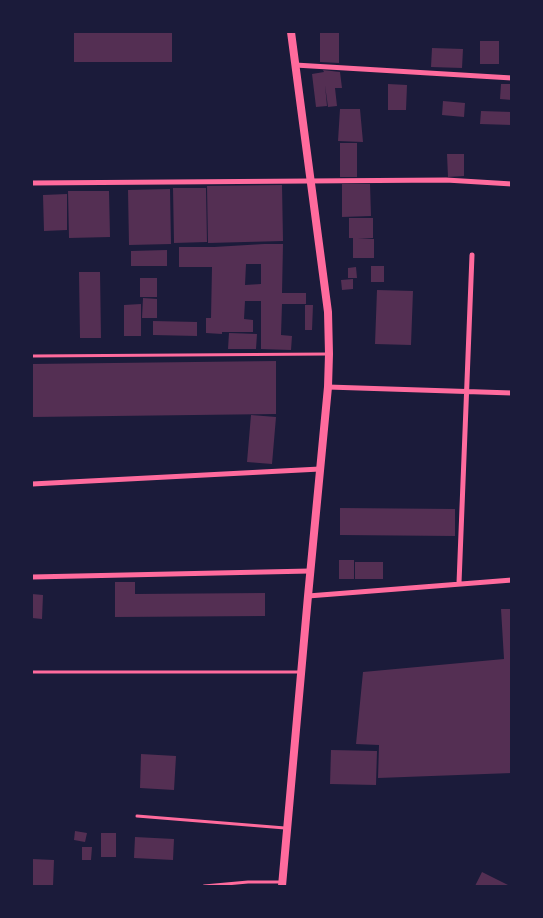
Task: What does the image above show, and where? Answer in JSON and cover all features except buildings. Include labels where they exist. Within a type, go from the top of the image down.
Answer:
[{"type":"main road","points":[[283,885],[328,387],[329,354],[328,312],[291,32]]},
{"type":"street","points":[[296,65],[512,78]]},
{"type":"street","points":[[32,183],[446,180],[512,184]]},
{"type":"street","points":[[459,583],[471,255]]},
{"type":"street","points":[[328,387],[512,393]]},
{"type":"street","points":[[32,484],[320,469]]},
{"type":"street","points":[[32,577],[310,571]]},
{"type":"street","points":[[308,596],[512,580]]},
{"type":"lane","points":[[32,356],[329,354]]},
{"type":"lane","points":[[32,672],[301,672]]},
{"type":"lane","points":[[136,816],[287,828]]},
{"type":"lane","points":[[204,886],[248,882],[283,885]]}]
